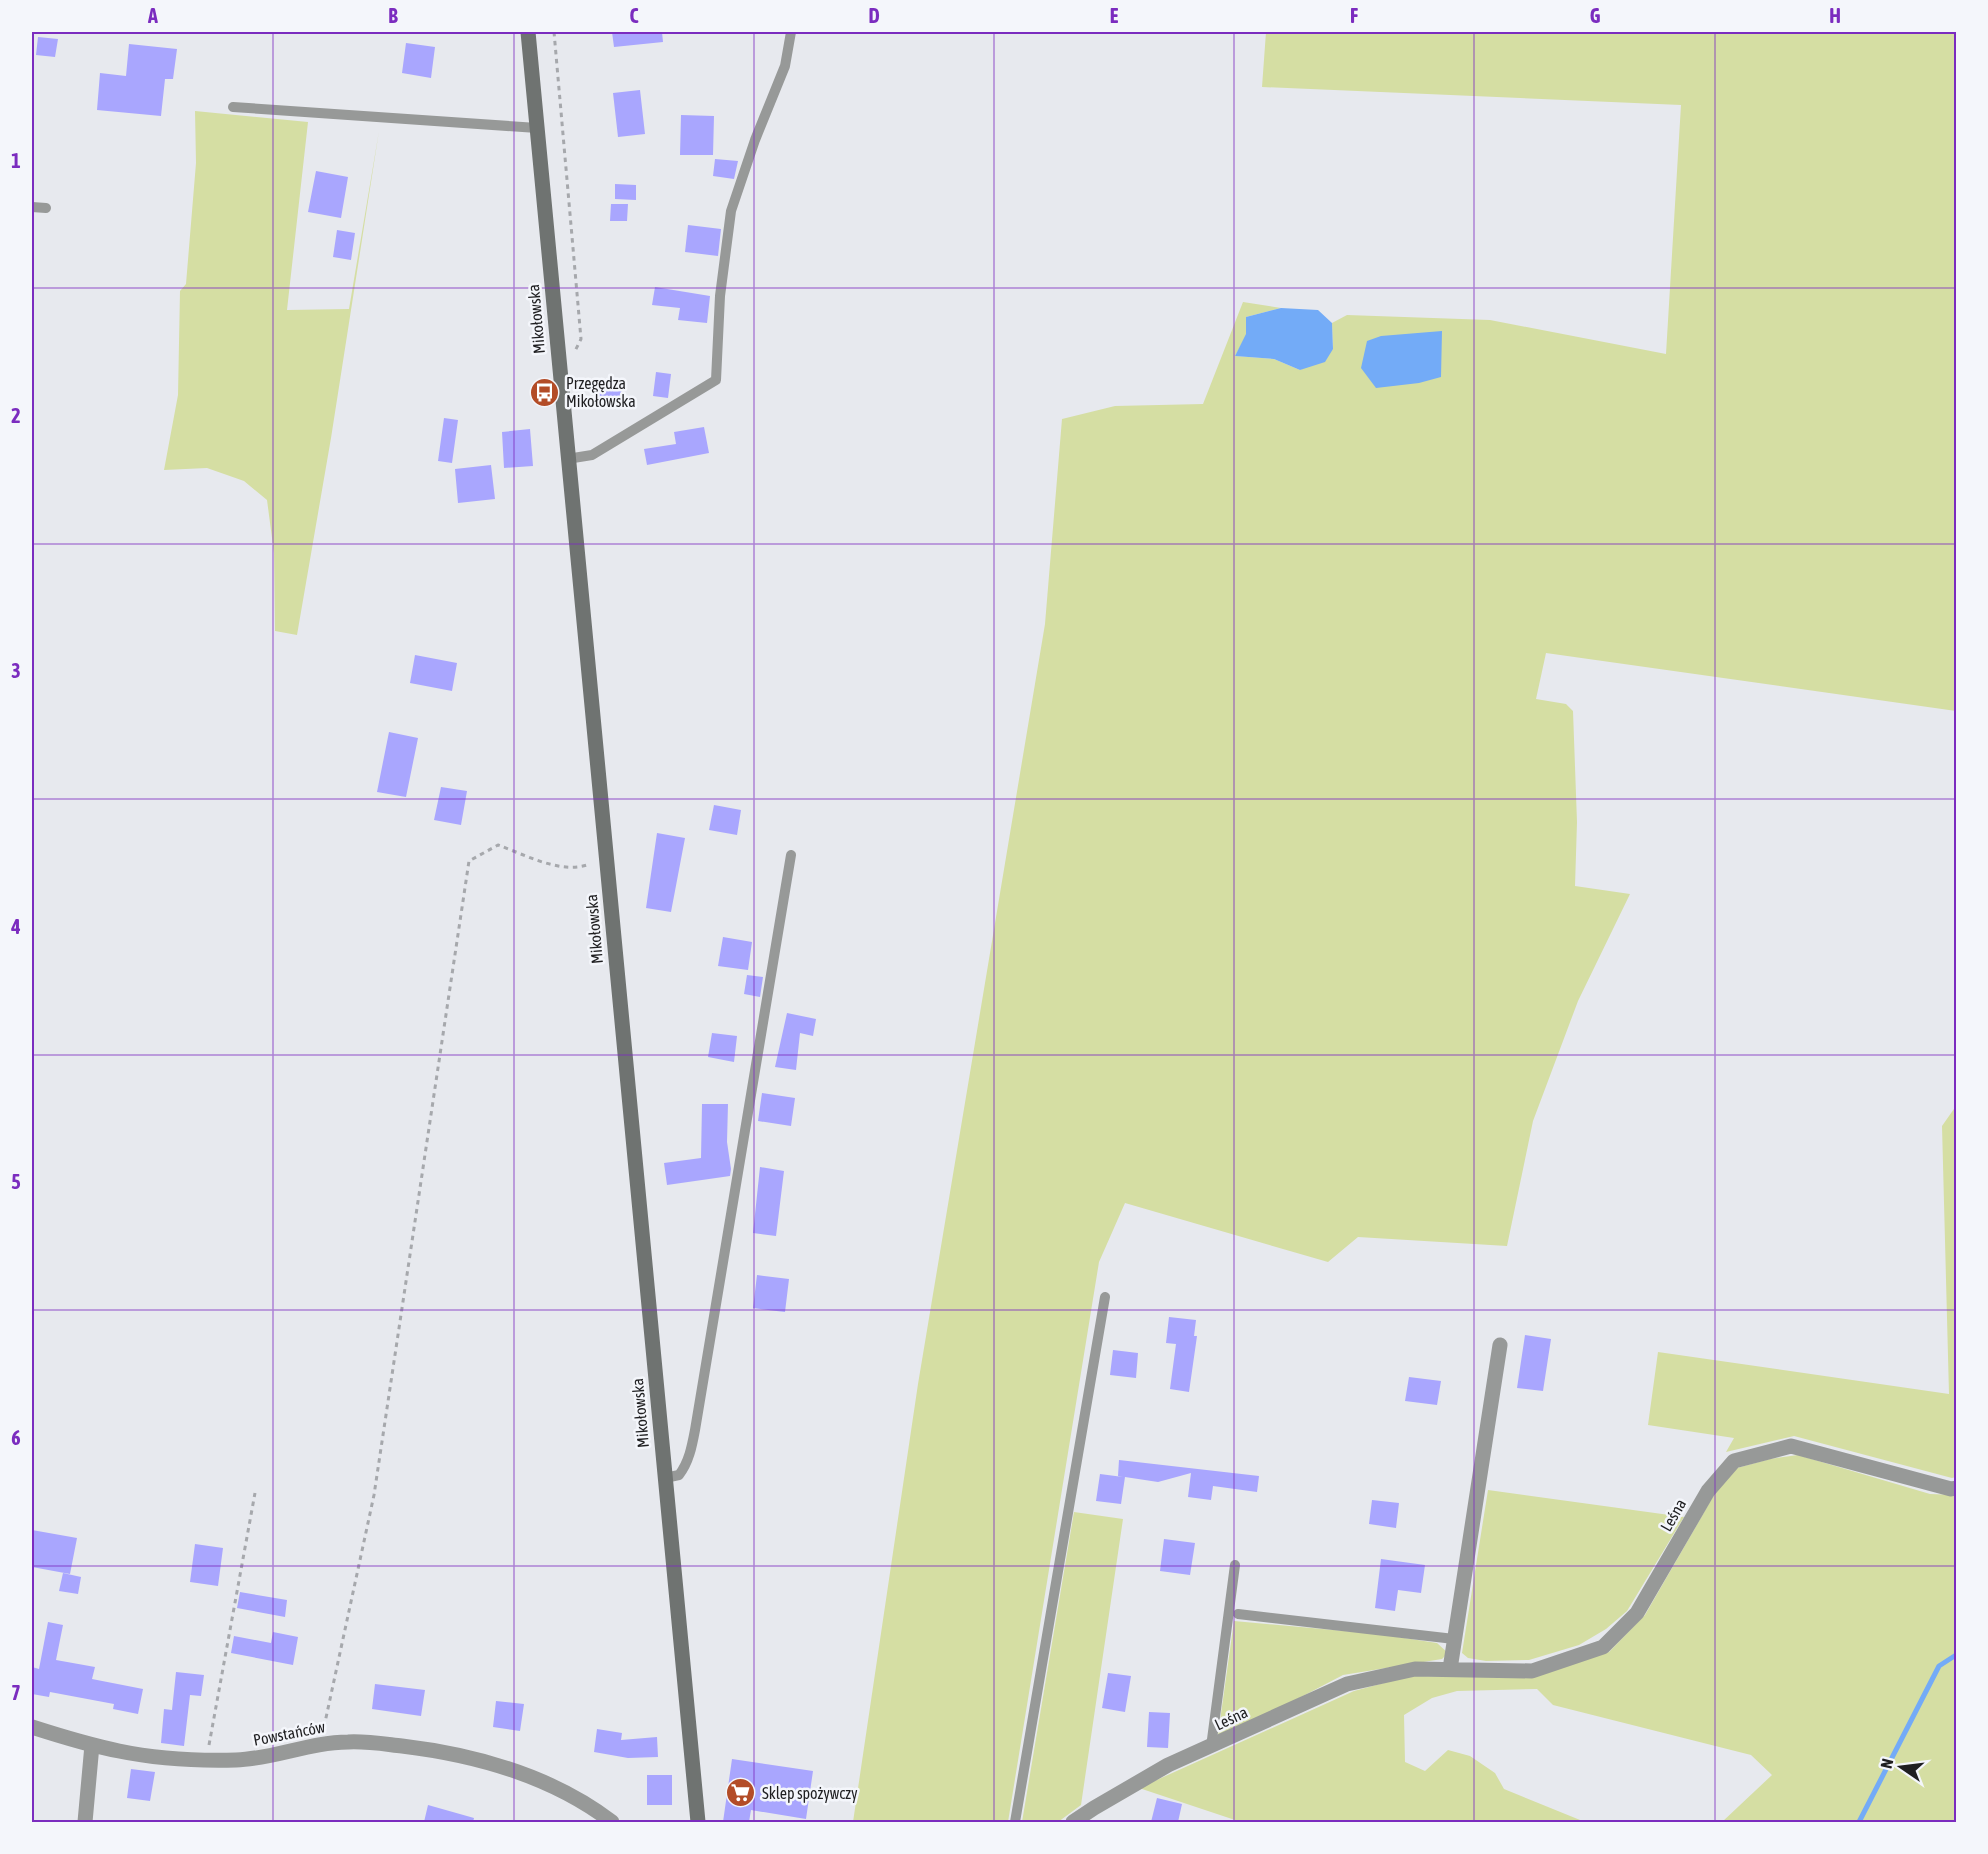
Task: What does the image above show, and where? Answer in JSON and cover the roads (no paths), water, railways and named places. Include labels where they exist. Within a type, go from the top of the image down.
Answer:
[{"type":"main road","name":"Mikołowska","points":[[528,32],[558,368],[698,1822]]},
{"type":"street","points":[[1450,1669],[1500,1346]]},
{"type":"street","name":"Leśna","points":[[1073,1822],[1168,1765],[1347,1684],[1415,1669],[1532,1671],[1603,1647],[1637,1613],[1708,1491],[1734,1461],[1791,1446],[1951,1489],[1956,1488]]},
{"type":"street","name":"Powstańców","points":[[32,1727],[92,1745],[149,1756],[206,1760],[253,1759],[321,1744],[348,1742],[427,1749],[497,1766],[534,1778],[568,1793],[612,1822]]},
{"type":"street","points":[[85,1822],[92,1745]]},
{"type":"lane","points":[[567,459],[592,455],[716,380],[720,296],[731,211],[755,140],[785,66],[791,32]]},
{"type":"lane","points":[[232,106],[537,128]]},
{"type":"lane","points":[[32,207],[46,208]]},
{"type":"lane","points":[[665,1478],[679,1475],[683,1470],[688,1460],[695,1430],[791,855]]},
{"type":"lane","points":[[1015,1822],[1105,1297]]},
{"type":"lane","points":[[1211,1747],[1235,1565]]},
{"type":"lane","points":[[1238,1614],[1454,1639]]},
{"type":"water","points":[[1281,308],[1318,310],[1332,323],[1333,349],[1325,362],[1300,370],[1274,359],[1235,356],[1246,334],[1246,317]]},
{"type":"water","points":[[1442,331],[1441,377],[1419,383],[1376,388],[1361,368],[1367,341],[1381,336]]},
{"type":"waterway","points":[[1859,1822],[1939,1666],[1956,1655]]},
{"type":"place","name":"Przegędza Mikołowska","points":[[545,392]]},
{"type":"place","name":"Sklep spożywczy","points":[[741,1793]]}]
